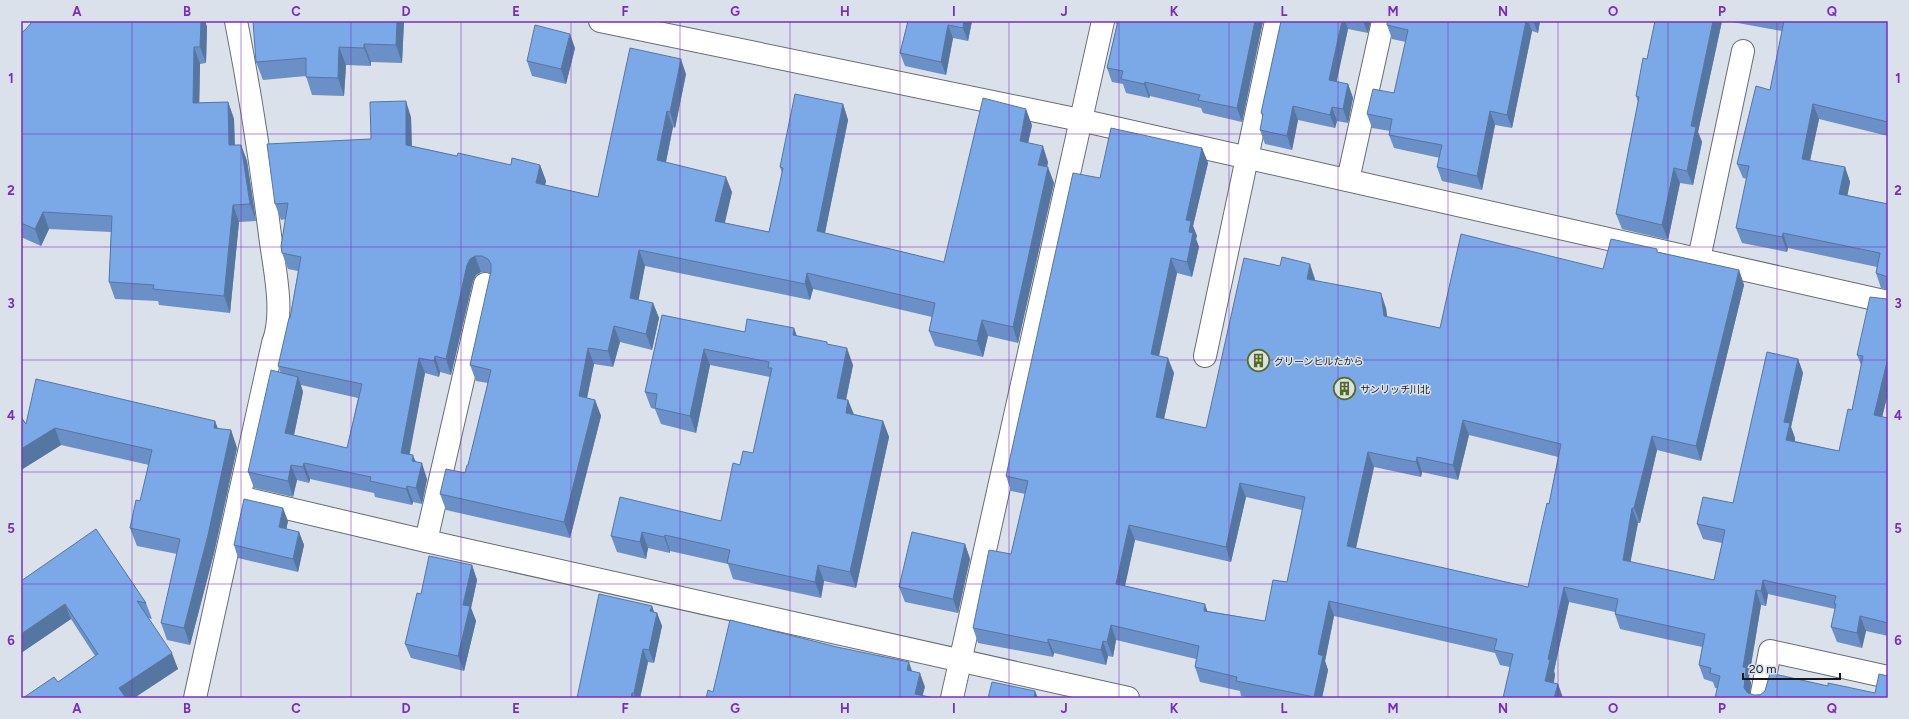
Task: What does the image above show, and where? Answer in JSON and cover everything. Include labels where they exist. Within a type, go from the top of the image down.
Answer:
[{"type":"street","points":[[195,698],[273,343],[278,332],[277,301],[261,169],[236,21]]},
{"type":"street","points":[[600,21],[1080,120],[1888,302]]},
{"type":"street","points":[[952,698],[1103,21]]},
{"type":"street","points":[[1205,356],[1276,21]]},
{"type":"street","points":[[1348,180],[1383,21]]},
{"type":"street","points":[[1699,259],[1743,51]]},
{"type":"street","points":[[426,541],[485,284]]},
{"type":"street","points":[[239,497],[426,541],[1128,698]]},
{"type":"street","points":[[1761,698],[1770,651],[1888,677]]},
{"type":"building","points":[[33,21],[201,21],[200,47],[194,47],[193,103],[228,102],[229,145],[241,145],[250,204],[233,205],[224,296],[153,289],[154,285],[109,282],[112,216],[43,212],[35,229],[21,223],[21,32],[24,31]]},
{"type":"building","points":[[253,21],[397,21],[396,45],[364,44],[364,48],[339,47],[338,78],[306,77],[306,58],[256,62]]},
{"type":"building","points":[[908,21],[964,21],[963,28],[948,25],[941,62],[900,53]]},
{"type":"building","points":[[1118,21],[1255,21],[1237,108],[1198,100],[1200,95],[1145,82],[1144,84],[1121,79],[1123,71],[1107,68]]},
{"type":"building","points":[[1281,21],[1342,21],[1329,80],[1348,84],[1343,109],[1332,107],[1330,115],[1293,106],[1287,136],[1260,130],[1263,114],[1261,113]]},
{"type":"building","points":[[1387,21],[1526,21],[1507,115],[1490,111],[1477,176],[1437,167],[1442,145],[1389,135],[1392,119],[1367,114],[1373,89],[1394,93],[1408,30],[1387,25]]},
{"type":"building","points":[[1655,21],[1713,21],[1691,126],[1696,127],[1687,171],[1674,168],[1662,225],[1616,214],[1639,97],[1636,96],[1643,58],[1647,59]]},
{"type":"building","points":[[1784,21],[1888,21],[1888,122],[1813,104],[1802,159],[1845,167],[1839,194],[1888,204],[1888,277],[1876,273],[1880,253],[1783,233],[1782,237],[1736,228],[1749,166],[1737,164],[1756,86],[1770,90]]},
{"type":"building","points":[[535,25],[570,34],[561,69],[527,61]]},
{"type":"building","points":[[630,48],[681,59],[670,112],[667,111],[657,160],[726,177],[715,221],[769,232],[783,168],[780,167],[795,94],[843,104],[817,231],[944,262],[983,98],[1026,109],[1020,141],[1043,146],[1038,165],[1048,167],[1013,327],[982,320],[977,341],[929,331],[935,303],[807,273],[805,284],[639,250],[630,298],[653,303],[646,334],[614,326],[608,351],[588,348],[579,396],[595,400],[564,522],[440,494],[446,469],[465,473],[491,370],[470,365],[491,271],[491,264],[488,259],[482,256],[475,256],[470,259],[467,265],[446,359],[435,356],[434,361],[419,358],[401,453],[413,455],[412,461],[422,463],[416,488],[407,486],[406,489],[370,481],[371,477],[304,463],[303,467],[291,465],[288,481],[248,472],[271,370],[298,377],[285,433],[347,448],[362,384],[278,366],[290,318],[301,257],[282,253],[281,246],[288,203],[275,204],[267,144],[371,139],[370,102],[406,101],[406,145],[457,156],[458,153],[511,165],[512,158],[540,165],[536,183],[598,197]]},
{"type":"building","points":[[1111,128],[1202,148],[1186,220],[1191,221],[1189,232],[1193,233],[1187,262],[1171,258],[1151,354],[1168,358],[1156,417],[1206,428],[1244,258],[1280,266],[1282,257],[1310,264],[1307,279],[1381,293],[1384,316],[1440,328],[1461,234],[1603,269],[1611,239],[1657,249],[1657,252],[1739,270],[1696,446],[1652,436],[1634,508],[1632,508],[1623,560],[1714,580],[1725,530],[1697,524],[1703,497],[1733,503],[1767,352],[1798,359],[1784,422],[1790,423],[1786,440],[1839,451],[1848,409],[1852,410],[1863,356],[1857,355],[1870,297],[1888,298],[1888,362],[1874,415],[1888,418],[1888,623],[1860,616],[1857,633],[1831,627],[1836,604],[1834,604],[1836,596],[1763,580],[1761,591],[1756,590],[1743,667],[1746,668],[1744,688],[1748,693],[1754,695],[1760,695],[1765,691],[1770,673],[1828,686],[1828,683],[1875,693],[1879,674],[1888,676],[1888,698],[1715,698],[1720,676],[1710,673],[1711,668],[1699,665],[1705,634],[1615,614],[1618,599],[1564,587],[1548,659],[1550,660],[1545,681],[1558,684],[1554,698],[1503,698],[1513,654],[1494,650],[1497,639],[1329,601],[1318,654],[1323,656],[1314,697],[1236,681],[1237,677],[1195,667],[1199,646],[1111,625],[1107,642],[1103,641],[1101,650],[1048,639],[1048,643],[973,628],[989,550],[1011,554],[1028,481],[1006,476],[1073,173],[1100,178]],"holes":[[[1463,420],[1561,444],[1549,504],[1547,503],[1528,587],[1347,546],[1368,452],[1416,462],[1417,457],[1453,465]],[[1240,483],[1305,497],[1287,582],[1273,580],[1265,621],[1204,611],[1205,604],[1116,584],[1129,525],[1226,547]]]},
{"type":"building","points":[[662,315],[745,332],[747,319],[794,328],[793,335],[847,348],[837,398],[848,400],[846,413],[883,421],[850,572],[818,565],[815,582],[727,563],[730,550],[665,535],[664,537],[642,532],[640,542],[611,536],[620,497],[721,521],[733,463],[740,465],[743,451],[753,453],[772,368],[768,368],[769,362],[704,349],[690,416],[655,408],[657,394],[645,392]]},
{"type":"building","points":[[36,379],[215,421],[214,428],[231,430],[208,535],[184,628],[161,623],[180,539],[130,528],[136,500],[140,501],[152,450],[55,428],[21,449],[21,417],[26,424]]},
{"type":"building","points":[[244,499],[283,508],[279,527],[299,532],[293,559],[234,545]]},
{"type":"building","points":[[96,529],[146,603],[137,601],[172,653],[119,688],[126,698],[23,698],[54,677],[58,682],[98,654],[65,604],[21,634],[21,581]]},
{"type":"building","points":[[912,532],[965,544],[953,599],[899,587]]},
{"type":"building","points":[[429,556],[472,565],[463,605],[470,606],[458,656],[405,644],[417,593],[421,594]]},
{"type":"building","points":[[599,594],[652,606],[650,611],[657,613],[649,650],[643,649],[634,693],[632,693],[631,698],[577,698]]},
{"type":"building","points":[[730,620],[837,647],[909,662],[907,670],[920,673],[915,694],[934,698],[706,698],[708,690],[713,692]]},
{"type":"building","points":[[992,682],[1035,691],[1034,698],[988,698]]},
{"type":"place","name":"グリーンヒルたから","points":[[1258,361]]},
{"type":"place","name":"サンリッチ川北","points":[[1345,389]]}]
